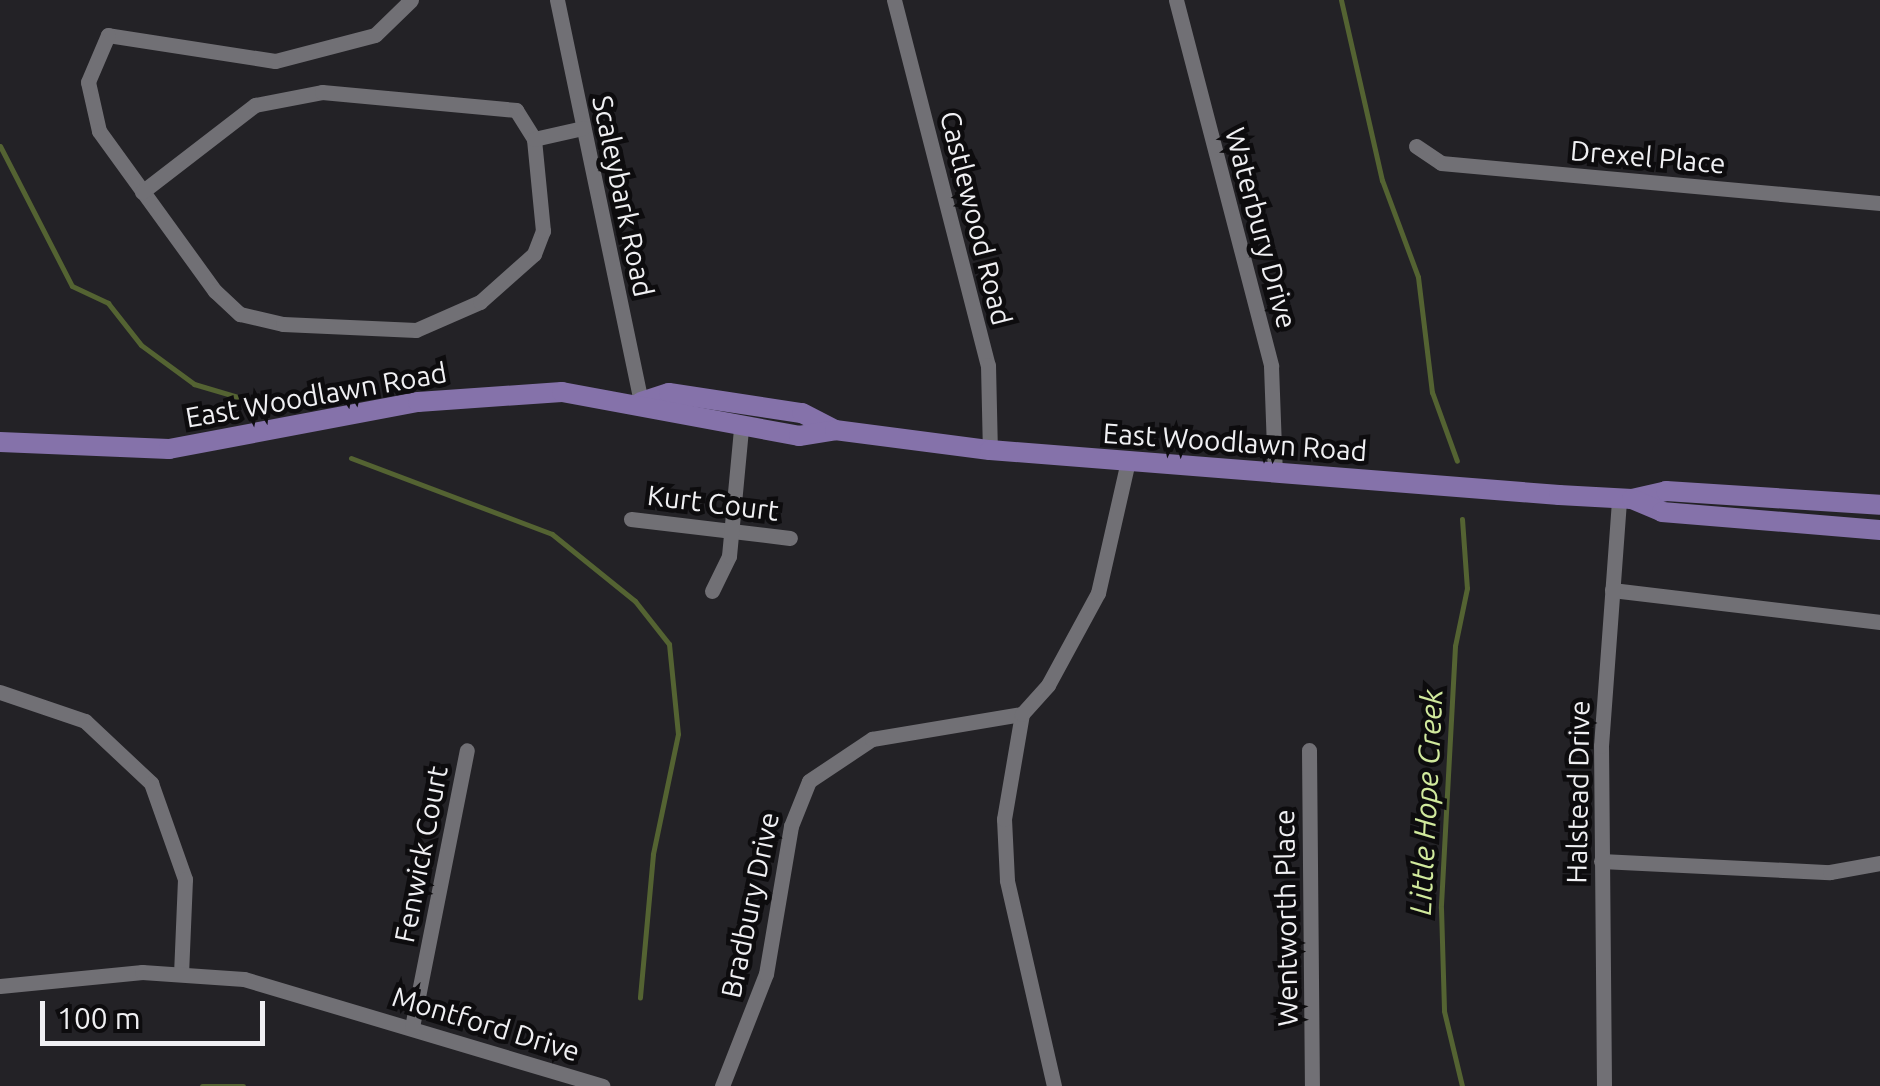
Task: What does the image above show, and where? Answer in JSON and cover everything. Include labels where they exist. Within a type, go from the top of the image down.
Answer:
[{"type":"main road","name":"East Woodlawn Road","points":[[0,442],[170,449],[481,393],[641,402],[669,394],[802,413],[834,430]]},
{"type":"main road","name":"East Woodlawn Road","points":[[641,402],[664,416],[800,436],[834,430],[990,450],[1626,499],[1666,491],[1880,505]]},
{"type":"main road","name":"East Woodlawn Road","points":[[1626,499],[1662,512],[1880,530]]},
{"type":"street","points":[[142,192],[255,105],[322,92],[516,110],[534,139],[546,213],[534,254],[480,302],[416,330],[240,314],[142,192],[95,114],[88,82],[108,35],[275,60],[345,47],[375,35],[411,0]]},
{"type":"street","name":"Scaleybark Road","points":[[557,0],[641,402]]},
{"type":"street","name":"Castlewood Road","points":[[894,0],[988,364],[990,450]]},
{"type":"street","name":"Waterbury Drive","points":[[1176,0],[1271,366],[1274,473]]},
{"type":"street","points":[[534,139],[583,128]]},
{"type":"street","name":"Drexel Place","points":[[1416,146],[1441,163],[1880,203]]},
{"type":"street","points":[[712,591],[726,573],[741,428]]},
{"type":"street","points":[[1054,1086],[1003,851],[1022,714],[1048,685],[1098,593],[1128,461]]},
{"type":"street","name":"Halstead Drive","points":[[1604,1086],[1601,861],[1612,590],[1626,499]]},
{"type":"street","name":"Kurt Court","points":[[631,519],[790,538]]},
{"type":"street","points":[[1612,590],[1880,622]]},
{"type":"street","points":[[0,692],[85,721],[150,783],[183,865],[181,974]]},
{"type":"street","name":"Bradbury Drive","points":[[722,1086],[766,974],[790,826],[809,782],[872,739],[1022,714]]},
{"type":"street","name":"Fenwick Court","points":[[412,1027],[468,750]]},
{"type":"street","name":"Wentworth Place","points":[[1309,750],[1312,1086]]},
{"type":"street","points":[[1601,861],[1830,872],[1880,863]]},
{"type":"street","name":"Montford Drive","points":[[0,986],[181,974],[280,986],[602,1086]]},
{"type":"waterway","name":"Little Hope Creek","points":[[1341,0],[1382,180],[1418,277],[1432,392],[1457,461]]},
{"type":"waterway","points":[[0,146],[72,286],[108,303],[141,345],[194,384],[248,400]]},
{"type":"waterway","points":[[351,458],[552,534],[635,601],[669,644],[678,734],[653,854],[640,997]]},
{"type":"waterway","name":"Little Hope Creek","points":[[1462,519],[1467,588],[1455,646],[1441,908],[1444,1011],[1462,1086]]},
{"type":"waterway","points":[[202,1086],[243,1086]]}]
